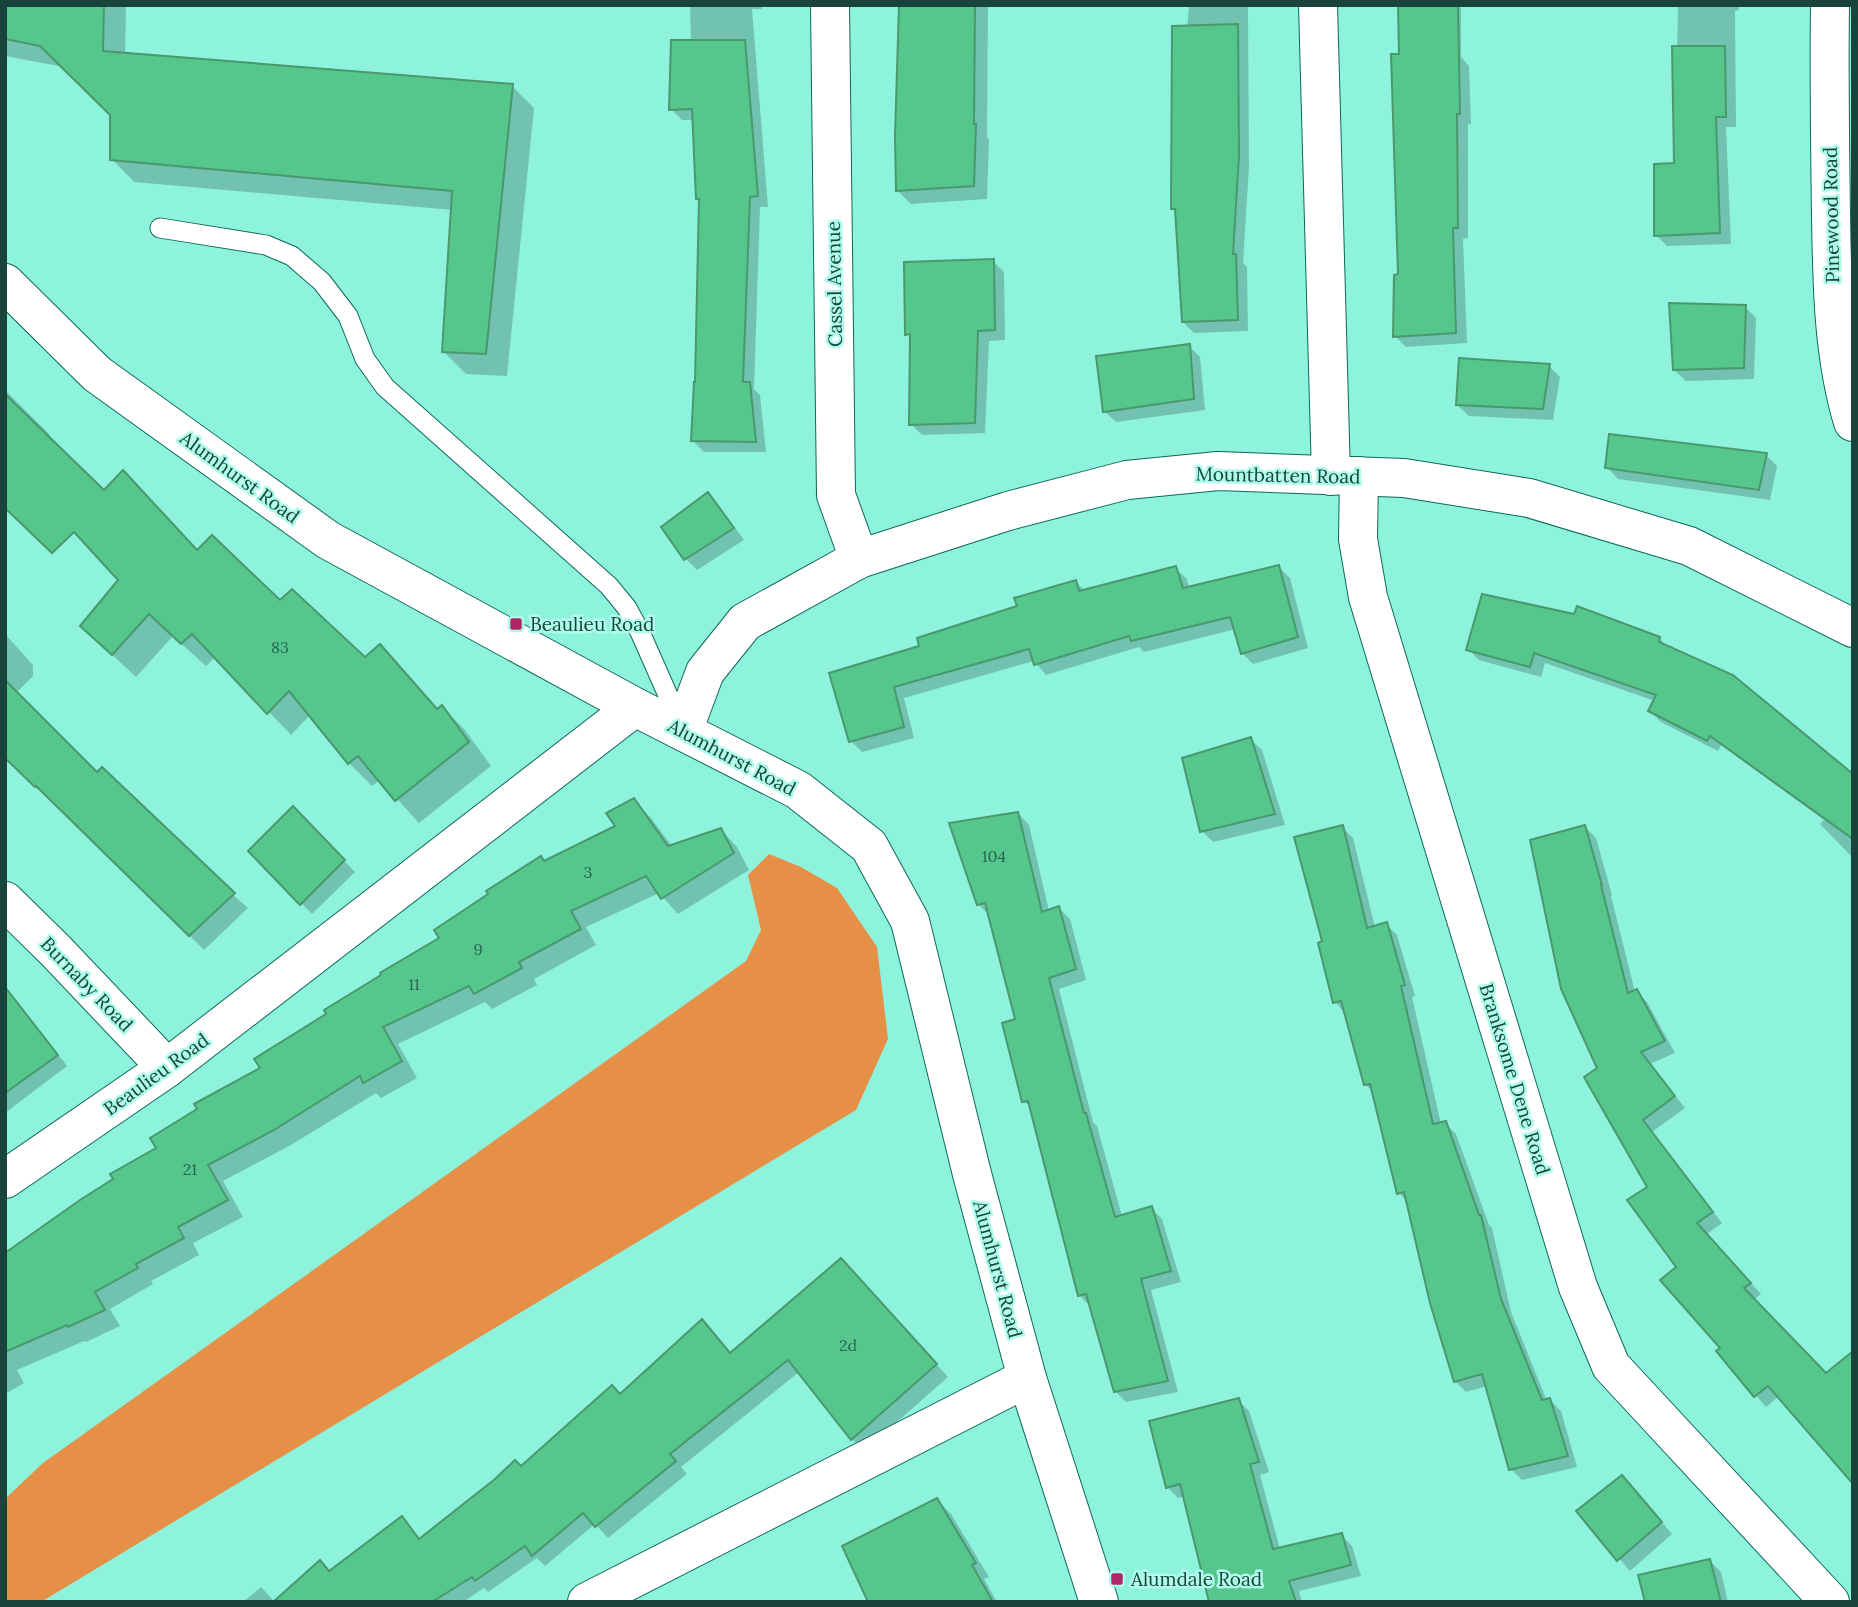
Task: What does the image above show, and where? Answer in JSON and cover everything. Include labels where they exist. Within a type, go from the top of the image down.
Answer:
[{"type":"street","name":"Cassel Avenue","points":[[830,5],[836,495],[859,559]]},
{"type":"street","points":[[1318,5],[1345,476]]},
{"type":"street","name":"Pinewood Road","points":[[1830,5],[1832,282],[1843,389],[1853,422]]},
{"type":"street","name":"Alumhurst Road","points":[[5,283],[97,374],[328,540],[635,707],[798,790],[869,846],[910,921],[972,1174],[1027,1378],[1099,1602]]},
{"type":"street","name":"Mountbatten Road","points":[[683,731],[705,672],[745,622],[859,559],[1008,511],[1128,480],[1218,471],[1404,478],[1529,498],[1689,546],[1853,628]]},
{"type":"street","name":"Branksome Dene Road","points":[[1345,476],[1368,597],[1578,1287],[1611,1366],[1830,1602]]},
{"type":"street","name":"Beaulieu Road","points":[[5,1179],[167,1068],[635,707]]},
{"type":"street","name":"Burnaby Road","points":[[5,901],[167,1068]]},
{"type":"street","points":[[587,1602],[1027,1378]]},
{"type":"lane","points":[[160,228],[266,245],[292,256],[322,282],[348,316],[365,359],[385,387],[609,586],[640,632],[683,731]]},
{"type":"shaded area","points":[[769,854],[801,867],[837,888],[877,947],[888,1039],[856,1110],[41,1602],[5,1602],[5,1499],[43,1463],[746,961],[761,930],[748,875]]},
{"type":"building","points":[[5,5],[104,5],[103,51],[513,84],[486,354],[442,352],[452,191],[110,160],[110,115],[40,46],[5,39]]},
{"type":"building","points":[[899,5],[975,5],[974,186],[896,191]]},
{"type":"building","points":[[1398,5],[1458,5],[1458,228],[1453,228],[1456,333],[1393,337],[1394,275],[1398,274],[1391,54],[1399,54]]},
{"type":"building","points":[[1238,24],[1239,155],[1233,254],[1236,254],[1238,320],[1182,322],[1175,209],[1171,209],[1172,26]]},
{"type":"building","points":[[671,40],[745,40],[758,196],[750,197],[743,382],[750,382],[756,442],[691,441],[699,199],[696,199],[692,109],[669,110]]},
{"type":"building","points":[[1672,46],[1725,46],[1726,117],[1716,117],[1720,233],[1654,236],[1654,164],[1674,163]]},
{"type":"building","points":[[994,259],[995,330],[978,331],[975,423],[909,425],[910,334],[905,335],[904,262]]},
{"type":"building","points":[[1669,303],[1746,305],[1744,368],[1673,370]]},
{"type":"building","points":[[1190,344],[1194,399],[1103,412],[1096,356]]},
{"type":"building","points":[[1459,358],[1550,364],[1543,409],[1456,405]]},
{"type":"building","points":[[5,394],[104,490],[123,470],[197,550],[212,535],[280,600],[292,589],[365,657],[380,644],[437,709],[442,705],[469,742],[395,801],[358,756],[348,764],[289,691],[267,714],[192,634],[181,644],[149,614],[112,655],[80,626],[118,580],[74,532],[52,553],[5,508]]},
{"type":"building","points":[[1609,434],[1767,453],[1759,490],[1605,468]]},
{"type":"building","points":[[708,492],[734,528],[684,560],[661,527]]},
{"type":"building","points":[[1279,565],[1298,637],[1241,654],[1230,617],[1131,641],[1129,636],[1034,665],[1029,649],[894,687],[904,727],[849,742],[829,673],[919,646],[917,638],[1017,606],[1014,598],[1076,580],[1079,591],[1176,566],[1183,588]]},
{"type":"building","points":[[1482,594],[1574,614],[1577,606],[1660,637],[1659,642],[1733,675],[1853,774],[1853,839],[1710,736],[1707,741],[1648,711],[1656,695],[1534,653],[1530,667],[1466,650]]},
{"type":"building","points":[[5,680],[97,772],[102,767],[235,893],[189,936],[5,758]]},
{"type":"building","points":[[1251,737],[1275,814],[1200,832],[1182,758]]},
{"type":"building","points":[[634,798],[668,846],[721,828],[734,853],[661,899],[646,876],[571,911],[581,929],[519,962],[522,968],[474,994],[469,986],[383,1027],[402,1061],[363,1083],[360,1076],[274,1130],[208,1165],[228,1200],[178,1227],[184,1238],[136,1264],[138,1268],[95,1292],[105,1310],[5,1352],[5,1253],[113,1179],[110,1174],[156,1148],[150,1138],[197,1109],[194,1104],[260,1068],[254,1059],[326,1014],[324,1010],[381,975],[380,973],[439,938],[434,930],[488,894],[486,891],[541,856],[544,861],[615,826],[606,813]]},
{"type":"building","points":[[293,806],[345,860],[300,905],[248,851]]},
{"type":"building","points":[[1018,812],[1042,912],[1059,906],[1076,969],[1049,978],[1084,1113],[1115,1217],[1152,1206],[1171,1271],[1141,1279],[1168,1381],[1114,1392],[1086,1294],[1078,1296],[1028,1101],[1022,1102],[1002,1023],[1015,1019],[985,903],[977,905],[949,823]]},
{"type":"building","points":[[1343,825],[1367,928],[1387,922],[1405,985],[1401,986],[1433,1124],[1446,1121],[1481,1215],[1501,1299],[1542,1400],[1550,1398],[1568,1456],[1509,1470],[1482,1374],[1454,1382],[1430,1303],[1404,1192],[1397,1194],[1370,1084],[1364,1085],[1341,1001],[1333,1003],[1318,943],[1322,941],[1294,837]]},
{"type":"building","points":[[1585,825],[1628,993],[1637,989],[1665,1041],[1641,1052],[1675,1096],[1643,1120],[1713,1212],[1697,1223],[1751,1283],[1744,1288],[1826,1373],[1853,1351],[1853,1484],[1768,1386],[1754,1397],[1716,1351],[1720,1348],[1660,1280],[1676,1267],[1627,1200],[1647,1187],[1584,1077],[1597,1068],[1561,989],[1530,840]]},
{"type":"building","points":[[5,987],[58,1055],[5,1093]]},
{"type":"building","points":[[841,1258],[937,1364],[851,1440],[788,1360],[670,1454],[676,1461],[595,1527],[583,1513],[532,1556],[525,1546],[475,1581],[472,1577],[432,1602],[273,1602],[320,1560],[329,1571],[402,1516],[419,1539],[515,1460],[521,1466],[612,1385],[620,1394],[702,1319],[730,1353]]},
{"type":"building","points":[[1239,1398],[1259,1462],[1250,1464],[1273,1549],[1342,1533],[1351,1565],[1289,1581],[1296,1602],[1209,1602],[1180,1484],[1166,1488],[1149,1421]]},
{"type":"building","points":[[1622,1475],[1662,1522],[1617,1561],[1576,1511]]},
{"type":"building","points":[[937,1498],[976,1563],[972,1565],[993,1602],[868,1602],[842,1546]]},
{"type":"building","points":[[1710,1559],[1721,1602],[1645,1602],[1638,1575]]},
{"type":"place","name":"Beaulieu Road","points":[[516,624]]},
{"type":"place","name":"Alumdale Road","points":[[1117,1579]]}]
